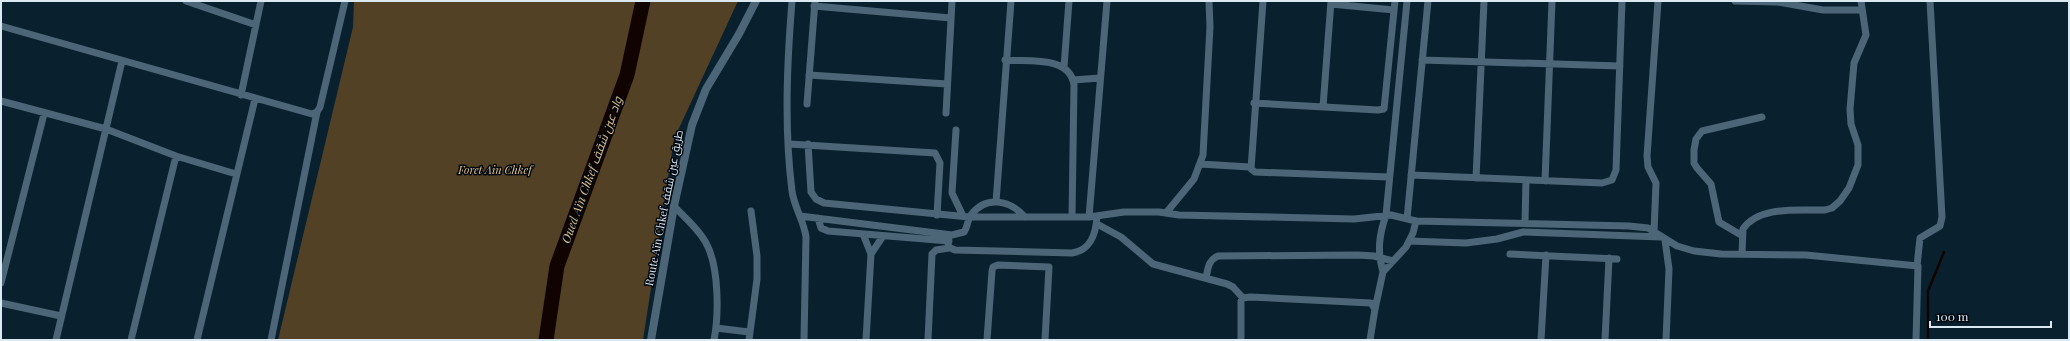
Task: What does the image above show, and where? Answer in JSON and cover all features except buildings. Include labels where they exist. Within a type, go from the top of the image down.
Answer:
[{"type":"street","points":[[186,1],[256,25]]},
{"type":"street","points":[[241,95],[261,1]]},
{"type":"street","points":[[271,340],[317,112],[320,107],[346,1]]},
{"type":"street","name":"Route Aïn Chkef طريق عين شقف","points":[[651,340],[674,206],[692,125],[706,89],[739,34],[756,1]]},
{"type":"street","points":[[792,1],[788,83],[789,144],[792,191],[806,237],[804,340]]},
{"type":"street","points":[[946,113],[952,1]]},
{"type":"street","points":[[996,202],[1005,60],[1011,1]]},
{"type":"street","points":[[1064,67],[1069,1]]},
{"type":"street","points":[[1089,217],[1107,1]]},
{"type":"street","points":[[1166,213],[1194,179],[1200,164],[1205,138],[1210,27],[1209,1]]},
{"type":"street","points":[[1250,167],[1262,1]]},
{"type":"street","points":[[1254,103],[1378,110],[1384,109],[1395,1]]},
{"type":"street","points":[[1370,340],[1383,272],[1379,257],[1380,236],[1386,215],[1407,1]]},
{"type":"street","points":[[1407,220],[1428,1]]},
{"type":"street","points":[[1476,178],[1484,1]]},
{"type":"street","points":[[1545,181],[1552,1]]},
{"type":"street","points":[[1411,175],[1602,183],[1612,180],[1616,170],[1622,1]]},
{"type":"street","points":[[1654,232],[1656,183],[1648,167],[1647,156],[1658,1]]},
{"type":"street","points":[[1735,1],[1784,2],[1823,10],[1862,10]]},
{"type":"street","points":[[1742,254],[1741,235],[1745,225],[1752,220],[1780,211],[1825,210],[1832,208],[1840,201],[1849,188],[1856,173],[1859,156],[1851,124],[1850,109],[1854,63],[1866,35],[1861,1]]},
{"type":"street","points":[[1916,340],[1917,266],[1920,238],[1940,226],[1942,218],[1930,1]]},
{"type":"street","points":[[1323,107],[1331,3],[1394,10]]},
{"type":"street","points":[[807,104],[815,4],[951,18]]},
{"type":"street","points":[[1,26],[255,99],[312,114],[317,112]]},
{"type":"street","points":[[1005,60],[1054,63],[1064,67],[1073,80],[1072,217]]},
{"type":"street","points":[[1422,60],[1620,66]]},
{"type":"street","points":[[56,340],[122,61]]},
{"type":"street","points":[[809,75],[947,84]]},
{"type":"street","points":[[1073,80],[1100,78]]},
{"type":"street","points":[[197,340],[255,99]]},
{"type":"street","points":[[1,101],[44,114],[106,129],[176,156],[236,174]]},
{"type":"street","points":[[1,283],[44,114]]},
{"type":"street","points":[[1741,235],[1719,222],[1711,184],[1697,168],[1694,150],[1696,139],[1702,131],[1762,117]]},
{"type":"street","points":[[928,340],[932,254],[964,232],[966,216],[952,193],[956,130]]},
{"type":"street","points":[[789,144],[935,153],[940,162],[936,215]]},
{"type":"street","points":[[808,144],[811,192],[819,201],[936,215],[1089,217],[1097,220],[1121,237],[1153,264],[1233,287],[1243,298],[1241,340]]},
{"type":"street","points":[[132,340],[176,156]]},
{"type":"street","points":[[1200,164],[1250,167],[1255,172],[1389,177]]},
{"type":"street","points":[[1525,223],[1526,180]]},
{"type":"street","points":[[966,216],[983,204],[996,202],[1011,204],[1025,217]]},
{"type":"street","points":[[674,206],[706,243],[712,261],[716,286],[716,328],[714,340]]},
{"type":"street","points":[[716,328],[749,336],[757,279],[757,256],[751,211]]},
{"type":"street","points":[[1097,220],[1124,212],[1354,218],[1386,215],[1416,221],[1639,227],[1654,232],[1677,246],[1694,251],[1742,254],[1806,254],[1917,266]]},
{"type":"street","points":[[800,216],[1020,252],[1078,252],[1089,246],[1097,220]]},
{"type":"street","points":[[818,218],[821,228],[824,230],[949,241]]},
{"type":"street","points":[[1383,272],[1409,241],[1416,221]]},
{"type":"street","points":[[1409,241],[1466,243],[1497,239],[1524,232],[1663,238]]},
{"type":"street","points":[[863,234],[871,254],[866,340]]},
{"type":"street","points":[[871,254],[883,236]]},
{"type":"street","points":[[1663,238],[1669,270],[1666,340]]},
{"type":"street","points":[[1020,252],[1020,265]]},
{"type":"street","points":[[1206,278],[1208,266],[1212,258],[1218,256],[1358,254],[1393,261]]},
{"type":"street","points":[[1510,254],[1613,258],[1605,340]]},
{"type":"street","points":[[1542,340],[1546,255]]},
{"type":"street","points":[[986,340],[992,269],[998,265],[1045,266],[1050,268],[1045,340]]},
{"type":"street","points":[[1243,298],[1250,297],[1368,302],[1373,304],[1375,309]]},
{"type":"street","points":[[1,303],[61,316]]},
{"type":"green space","name":"Foret Ain Chkef","points":[[354,1],[738,1],[674,139],[643,340],[278,340],[353,27]]},
{"type":"waterway","name":"Oued Aïn Chkef واد عين شقف","points":[[546,340],[557,266],[627,75],[643,1]]},
{"type":"waterway","points":[[1928,340],[1928,291],[1944,252]]}]
